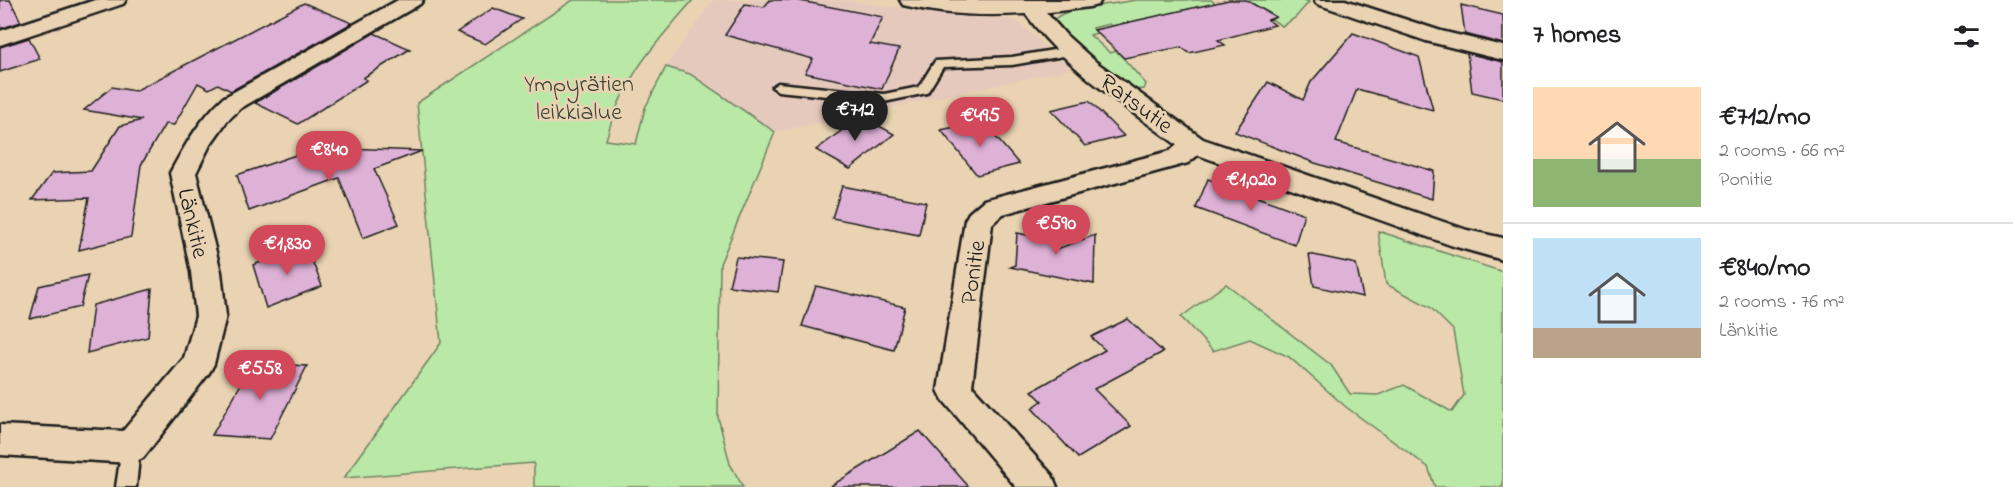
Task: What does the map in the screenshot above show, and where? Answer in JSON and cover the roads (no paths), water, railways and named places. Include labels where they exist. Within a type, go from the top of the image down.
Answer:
[{"type":"street","points":[[0,38],[116,0]]},
{"type":"street","name":"Länkitie","points":[[131,447],[198,364],[211,316],[206,272],[183,173],[198,143],[218,116],[232,103],[413,0]]},
{"type":"street","points":[[912,0],[973,5],[1030,6],[1089,0]]},
{"type":"street","points":[[1324,0],[1434,36],[1503,53]]},
{"type":"street","name":"Ratsutie","points":[[1030,6],[1058,40],[1088,67],[1194,145],[1452,235],[1503,249]]},
{"type":"street","name":"Ponitie","points":[[1039,487],[955,390],[979,220],[994,207],[1179,157],[1194,145]]},
{"type":"street","points":[[0,440],[131,447]]},
{"type":"lane","points":[[778,87],[884,98],[923,90],[939,64],[1012,61],[1071,51]]},
{"type":"lane","points":[[126,487],[131,447]]},
{"type":"park label","name":"Ympyrätien leikkialue","points":[[579,97]]}]
